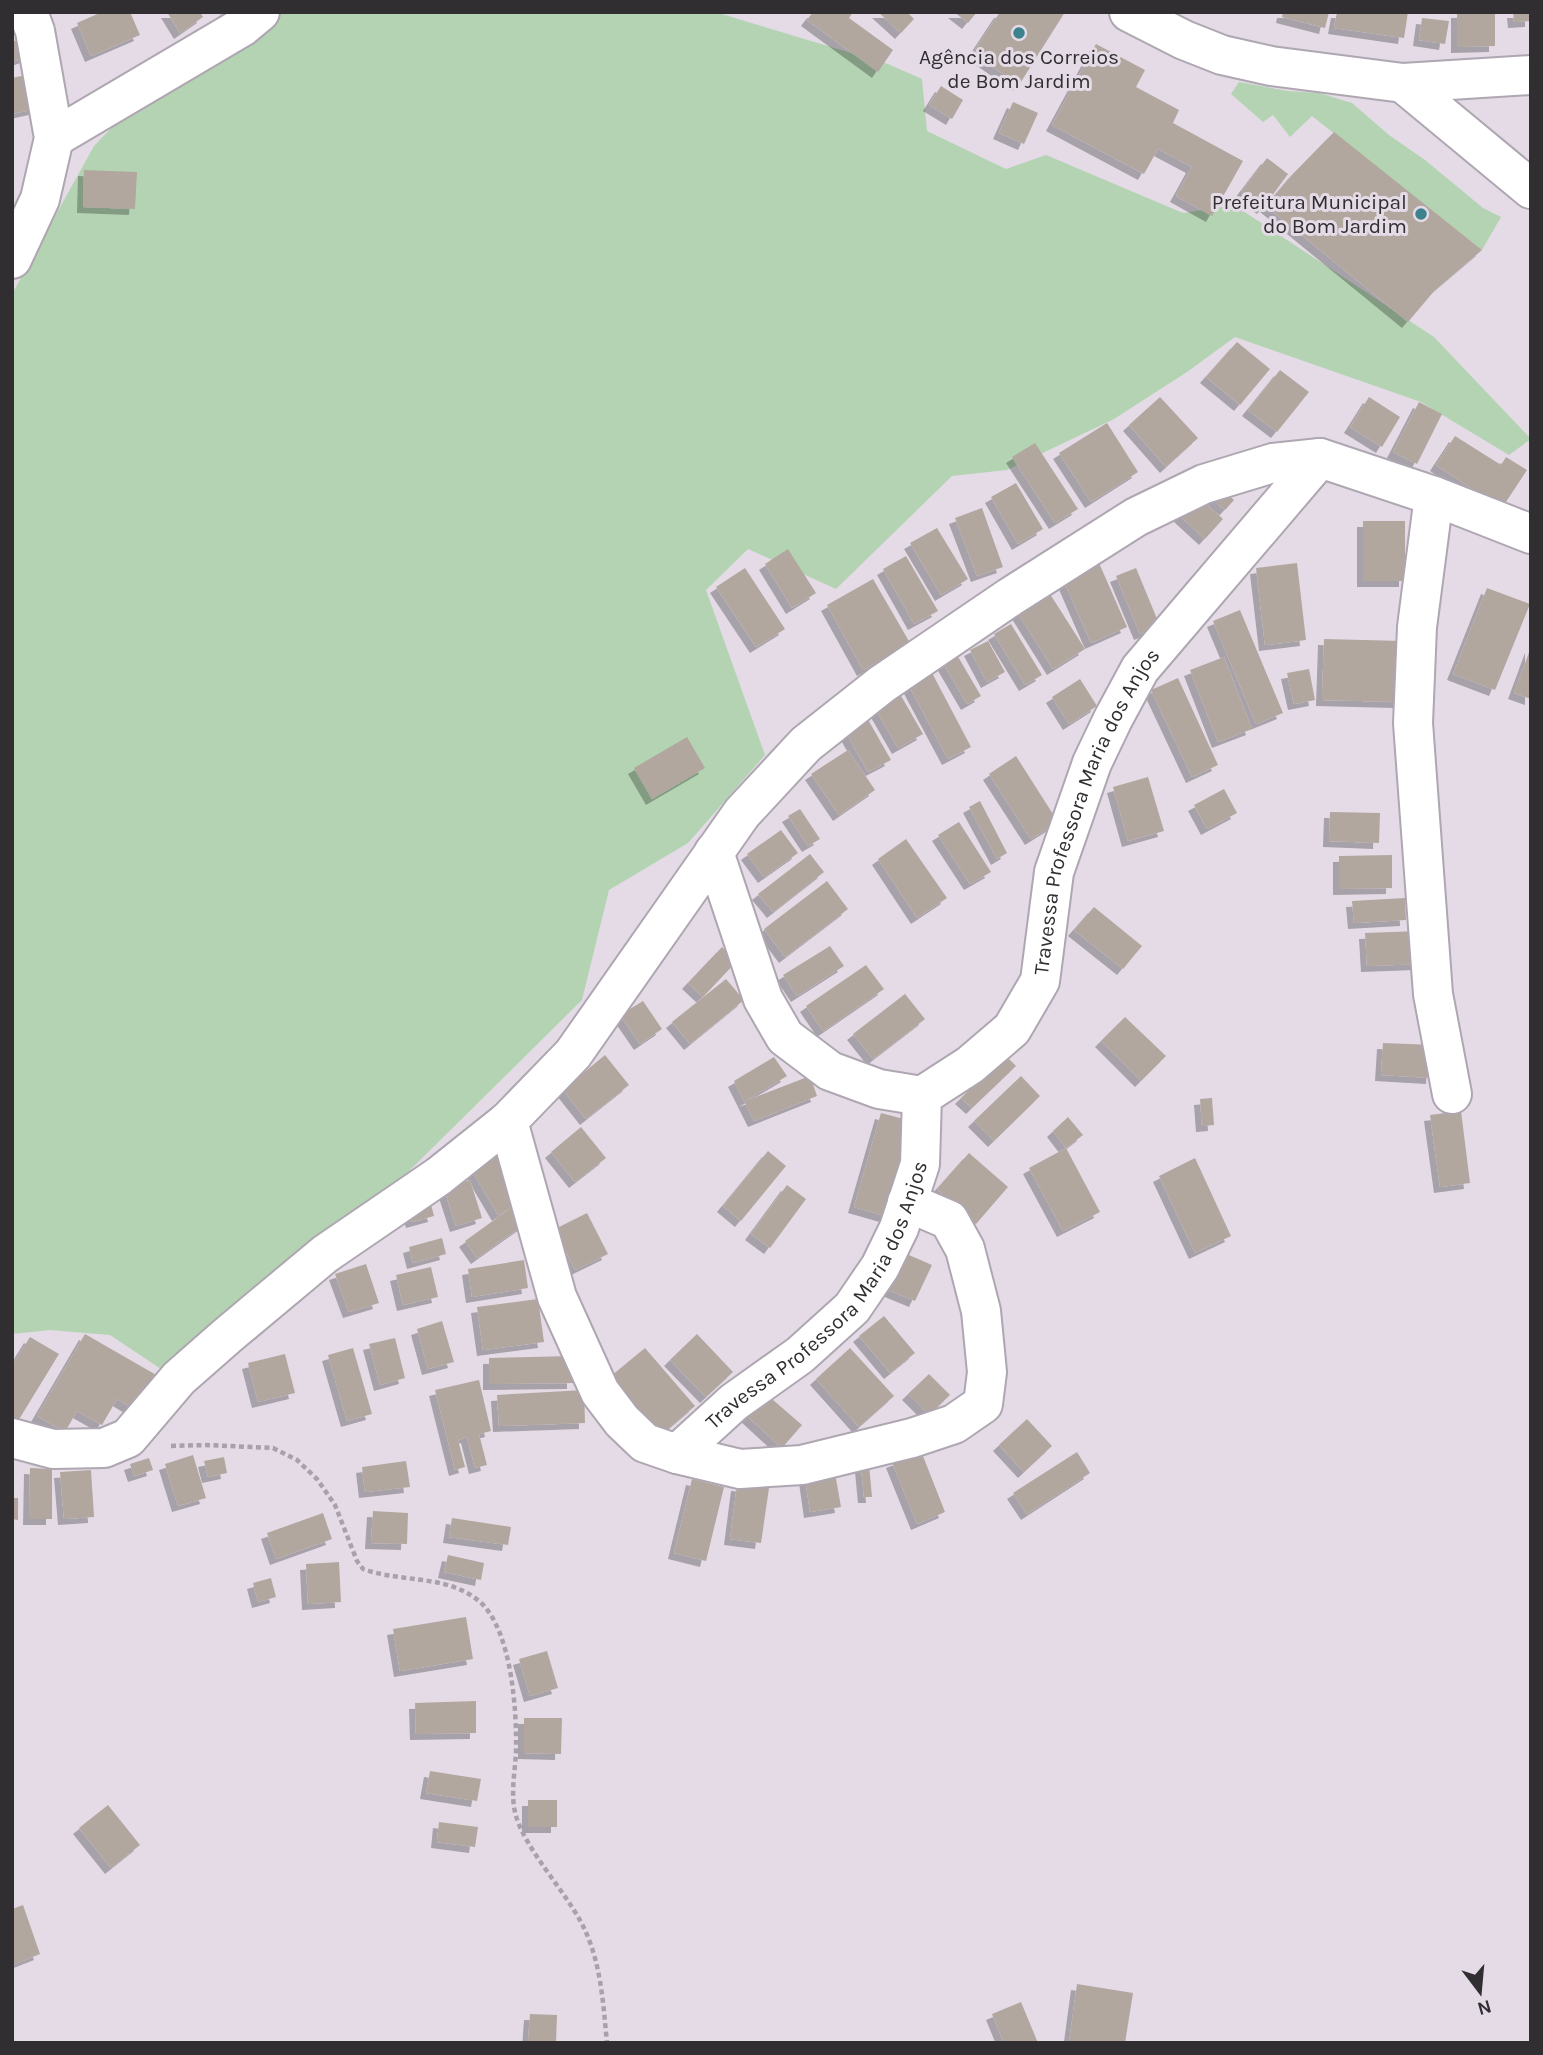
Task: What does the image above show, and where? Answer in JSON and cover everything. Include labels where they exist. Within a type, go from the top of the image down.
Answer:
[{"type":"street","points":[[12,259],[40,199],[54,138],[35,31],[28,12]]},
{"type":"street","points":[[54,138],[242,27],[260,12]]},
{"type":"street","points":[[1129,12],[1184,40],[1222,55],[1271,66],[1403,83],[1531,75]]},
{"type":"street","points":[[1403,83],[1531,189]]},
{"type":"street","points":[[12,1438],[53,1449],[104,1448],[128,1438],[179,1378],[325,1254],[439,1176],[508,1121],[573,1054],[742,813],[806,744],[882,684],[1010,597],[1136,517],[1205,484],[1273,463],[1320,458],[1434,496],[1531,534]]},
{"type":"street","name":"Travessa Professora Maria dos Anjos","points":[[677,1454],[734,1402],[800,1355],[852,1308],[880,1268],[899,1228],[920,1164],[922,1096],[970,1065],[1013,1029],[1040,981],[1054,872],[1092,763],[1140,669],[1320,458]]},
{"type":"street","points":[[1434,496],[1417,627],[1413,723],[1433,994],[1452,1094]]},
{"type":"street","points":[[714,852],[763,999],[785,1037],[830,1071],[879,1089],[922,1096]]},
{"type":"street","points":[[508,1121],[557,1297],[600,1392],[622,1421],[645,1443],[677,1454],[740,1469],[802,1465],[912,1438],[954,1424],[983,1405],[987,1372],[981,1311],[965,1249],[949,1220],[907,1202]]},
{"type":"path","points":[[168,1446],[273,1448],[297,1460],[317,1479],[335,1505],[363,1569],[450,1584],[481,1602],[497,1626],[510,1661],[516,1749],[513,1794],[516,1816],[527,1839],[582,1924],[594,1954],[600,1980],[607,2043]]},
{"type":"green space","points":[[223,12],[715,12],[888,64],[922,79],[927,131],[1006,169],[1046,155],[1183,213],[1234,205],[1434,337],[1531,439],[1509,455],[1421,402],[1235,337],[1114,419],[1007,470],[952,476],[836,589],[748,549],[706,590],[765,755],[688,843],[609,890],[582,1000],[408,1172],[297,1254],[161,1369],[110,1335],[50,1330],[12,1334],[12,294],[94,146]]},
{"type":"green space","points":[[1239,82],[1288,91],[1319,93],[1352,103],[1483,208],[1501,217],[1482,250],[1312,116],[1290,137],[1273,115],[1263,122],[1231,94]]},
{"type":"building","points":[[102,12],[130,12],[140,35],[91,56],[77,23]]},
{"type":"building","points":[[167,12],[200,12],[203,17],[180,33]]},
{"type":"building","points":[[813,12],[853,12],[849,18],[893,50],[878,72],[807,20]]},
{"type":"building","points":[[878,12],[907,12],[914,19],[901,33]]},
{"type":"building","points":[[954,12],[977,12],[968,23]]},
{"type":"building","name":"Agência dos Correios de Bom Jardim","points":[[1000,12],[1065,12],[1019,85],[973,53]]},
{"type":"building","points":[[1283,12],[1329,12],[1325,28],[1282,17]]},
{"type":"building","points":[[1337,12],[1408,12],[1404,38],[1334,28]]},
{"type":"building","points":[[1457,12],[1495,12],[1495,46],[1457,47]]},
{"type":"building","points":[[1513,12],[1531,12],[1531,21],[1514,22]]},
{"type":"building","points":[[1422,18],[1449,21],[1445,44],[1419,40]]},
{"type":"building","points":[[22,38],[29,56],[12,62],[12,42]]},
{"type":"building","points":[[1096,44],[1145,70],[1136,87],[1179,110],[1173,123],[1243,161],[1212,216],[1176,196],[1192,167],[1158,149],[1144,174],[1052,125]]},
{"type":"building","points":[[31,74],[39,108],[12,114],[12,78]]},
{"type":"building","points":[[941,86],[963,100],[952,119],[929,105]]},
{"type":"building","points":[[1013,102],[1038,113],[1024,144],[999,133]]},
{"type":"building","points":[[1334,132],[1482,250],[1435,290],[1408,322],[1266,206]]},
{"type":"building","points":[[1267,158],[1288,174],[1263,208],[1241,192]]},
{"type":"building","points":[[84,170],[137,172],[135,209],[83,207]]},
{"type":"building","points":[[1237,342],[1270,369],[1240,405],[1206,377]]},
{"type":"building","points":[[1280,370],[1309,392],[1277,432],[1248,410]]},
{"type":"building","points":[[1160,397],[1198,438],[1166,467],[1129,425]]},
{"type":"building","points":[[1369,397],[1400,417],[1382,447],[1350,427]]},
{"type":"building","points":[[1419,402],[1442,414],[1417,464],[1393,452]]},
{"type":"building","points":[[1107,423],[1138,472],[1091,502],[1059,453]]},
{"type":"building","points":[[1455,436],[1501,465],[1506,457],[1527,470],[1502,508],[1436,465]]},
{"type":"building","points":[[1035,443],[1078,509],[1055,523],[1012,457]]},
{"type":"building","points":[[1016,483],[1043,529],[1018,544],[991,497]]},
{"type":"building","points":[[1218,486],[1234,500],[1225,510],[1209,496]]},
{"type":"building","points":[[1197,496],[1223,519],[1205,539],[1179,515]]},
{"type":"building","points":[[982,508],[1003,567],[977,576],[955,518]]},
{"type":"building","points":[[1363,521],[1405,521],[1405,581],[1363,581]]},
{"type":"building","points":[[937,528],[968,579],[941,595],[910,543]]},
{"type":"building","points":[[788,549],[816,593],[792,608],[765,564]]},
{"type":"building","points":[[906,556],[938,611],[914,624],[883,569]]},
{"type":"building","points":[[1099,563],[1127,627],[1091,643],[1063,579]]},
{"type":"building","points":[[1297,563],[1306,640],[1265,645],[1256,568]]},
{"type":"building","points":[[745,568],[785,629],[756,647],[716,587]]},
{"type":"building","points":[[1136,568],[1160,626],[1140,634],[1116,576]]},
{"type":"building","points":[[873,579],[910,643],[863,670],[827,605]]},
{"type":"building","points":[[1487,588],[1530,604],[1495,690],[1453,674]]},
{"type":"building","points":[[1050,594],[1085,649],[1053,669],[1018,613]]},
{"type":"building","points":[[1240,610],[1283,713],[1256,724],[1213,621]]},
{"type":"building","points":[[1011,624],[1042,675],[1025,685],[994,634]]},
{"type":"building","points":[[1324,639],[1403,641],[1401,702],[1322,700]]},
{"type":"building","points":[[988,641],[1005,672],[987,682],[970,650]]},
{"type":"building","points":[[1531,647],[1531,699],[1514,693]]},
{"type":"building","points":[[957,655],[981,696],[967,704],[943,663]]},
{"type":"building","points":[[1224,657],[1252,729],[1218,742],[1190,670]]},
{"type":"building","points":[[1309,669],[1315,700],[1294,704],[1287,673]]},
{"type":"building","points":[[931,671],[971,747],[948,759],[908,684]]},
{"type":"building","points":[[1178,678],[1218,765],[1192,777],[1151,690]]},
{"type":"building","points":[[1080,679],[1097,706],[1069,724],[1052,697]]},
{"type":"building","points":[[900,694],[923,734],[898,748],[875,708]]},
{"type":"building","points":[[866,716],[891,760],[868,772],[844,729]]},
{"type":"building","points":[[687,737],[705,768],[652,799],[634,768]]},
{"type":"building","points":[[848,750],[875,790],[839,815],[811,774]]},
{"type":"building","points":[[1016,756],[1058,822],[1031,839],[989,774]]},
{"type":"building","points":[[1148,777],[1164,831],[1128,841],[1113,787]]},
{"type":"building","points":[[1224,789],[1237,813],[1207,829],[1194,805]]},
{"type":"building","points":[[980,801],[1007,853],[997,859],[969,807]]},
{"type":"building","points":[[800,809],[820,839],[808,846],[788,816]]},
{"type":"building","points":[[1330,812],[1380,813],[1379,843],[1329,841]]},
{"type":"building","points":[[959,822],[991,872],[970,884],[938,835]]},
{"type":"building","points":[[781,830],[798,853],[764,877],[747,854]]},
{"type":"building","points":[[906,839],[947,898],[917,918],[878,859]]},
{"type":"building","points":[[810,854],[824,872],[773,912],[758,894]]},
{"type":"building","points":[[1392,855],[1392,888],[1339,889],[1339,856]]},
{"type":"building","points":[[827,881],[848,909],[785,957],[764,929]]},
{"type":"building","points":[[1405,898],[1406,920],[1354,923],[1352,901]]},
{"type":"building","points":[[1094,907],[1142,946],[1123,969],[1074,930]]},
{"type":"building","points":[[1419,931],[1421,964],[1367,966],[1365,933]]},
{"type":"building","points":[[830,946],[844,966],[797,996],[783,975]]},
{"type":"building","points":[[722,947],[737,961],[703,997],[688,983]]},
{"type":"building","points":[[866,965],[884,989],[823,1031],[806,1006]]},
{"type":"building","points":[[726,979],[744,1000],[690,1044],[672,1022]]},
{"type":"building","points":[[905,994],[925,1019],[873,1059],[853,1034]]},
{"type":"building","points":[[643,1001],[662,1029],[640,1044],[620,1015]]},
{"type":"building","points":[[1125,1017],[1166,1056],[1141,1081],[1101,1041]]},
{"type":"building","points":[[1383,1043],[1434,1045],[1432,1078],[1381,1075]]},
{"type":"building","points":[[605,1055],[629,1085],[586,1119],[563,1090]]},
{"type":"building","points":[[1005,1055],[1016,1066],[972,1108],[961,1098]]},
{"type":"building","points":[[774,1057],[787,1076],[745,1101],[810,1076],[817,1096],[754,1121],[734,1081]]},
{"type":"building","points":[[1021,1076],[1040,1096],[994,1141],[974,1121]]},
{"type":"building","points":[[1212,1098],[1214,1125],[1202,1126],[1200,1099]]},
{"type":"building","points":[[1461,1111],[1470,1183],[1440,1187],[1430,1115]]},
{"type":"building","points":[[881,1113],[915,1122],[889,1217],[854,1207]]},
{"type":"building","points":[[1068,1117],[1083,1135],[1066,1148],[1053,1131]]},
{"type":"building","points":[[581,1127],[606,1158],[575,1182],[551,1152]]},
{"type":"building","points":[[495,1148],[529,1221],[477,1258],[465,1241],[512,1207],[498,1215],[468,1164]]},
{"type":"building","points":[[1066,1148],[1100,1212],[1063,1231],[1029,1168]]},
{"type":"building","points":[[768,1151],[786,1166],[741,1221],[723,1206]]},
{"type":"building","points":[[969,1153],[1008,1187],[976,1224],[937,1189]]},
{"type":"building","points":[[1195,1158],[1231,1236],[1195,1253],[1159,1176]]},
{"type":"building","points":[[470,1180],[482,1218],[456,1226],[444,1189]]},
{"type":"building","points":[[787,1185],[806,1199],[770,1248],[751,1234]]},
{"type":"building","points":[[429,1197],[434,1216],[412,1222],[407,1203]]},
{"type":"building","points":[[587,1213],[608,1254],[575,1270],[555,1229]]},
{"type":"building","points":[[442,1238],[446,1254],[413,1263],[409,1247]]},
{"type":"building","points":[[902,1252],[932,1265],[915,1301],[886,1289]]},
{"type":"building","points":[[524,1260],[528,1288],[472,1297],[468,1269]]},
{"type":"building","points":[[366,1264],[379,1303],[349,1312],[335,1274]]},
{"type":"building","points":[[431,1267],[438,1297],[403,1305],[396,1275]]},
{"type":"building","points":[[538,1299],[544,1342],[483,1350],[477,1307]]},
{"type":"building","points":[[884,1316],[915,1353],[890,1373],[859,1336]]},
{"type":"building","points":[[442,1321],[454,1362],[428,1369],[417,1329]]},
{"type":"building","points":[[85,1334],[158,1376],[137,1411],[117,1399],[102,1425],[77,1411],[65,1432],[37,1416]]},
{"type":"building","points":[[697,1334],[733,1372],[706,1397],[670,1360]]},
{"type":"building","points":[[30,1337],[59,1354],[18,1421],[12,1418],[12,1366]]},
{"type":"building","points":[[395,1338],[405,1378],[380,1385],[369,1344]]},
{"type":"building","points":[[353,1348],[372,1414],[347,1421],[328,1355]]},
{"type":"building","points":[[645,1348],[695,1406],[661,1435],[611,1376]]},
{"type":"building","points":[[850,1348],[894,1396],[859,1427],[816,1379]]},
{"type":"building","points":[[285,1354],[295,1393],[258,1402],[248,1363]]},
{"type":"building","points":[[573,1356],[573,1383],[489,1384],[489,1358]]},
{"type":"building","points":[[929,1374],[950,1395],[929,1415],[908,1394]]},
{"type":"building","points":[[479,1380],[491,1431],[479,1434],[487,1465],[475,1468],[467,1437],[458,1440],[465,1467],[455,1470],[435,1390]]},
{"type":"building","points":[[584,1390],[585,1423],[499,1426],[497,1395]]},
{"type":"building","points":[[765,1393],[802,1425],[782,1448],[746,1415]]},
{"type":"building","points":[[1027,1419],[1052,1446],[1024,1472],[999,1445]]},
{"type":"building","points":[[921,1451],[945,1512],[917,1524],[892,1462]]},
{"type":"building","points":[[1077,1452],[1090,1473],[1027,1514],[1013,1493]]},
{"type":"building","points":[[193,1455],[206,1498],[178,1506],[165,1464]]},
{"type":"building","points":[[224,1457],[227,1473],[208,1477],[204,1461]]},
{"type":"building","points":[[149,1458],[153,1470],[134,1476],[130,1464]]},
{"type":"building","points":[[406,1461],[410,1487],[365,1492],[362,1467]]},
{"type":"building","points":[[869,1465],[872,1497],[864,1497],[861,1466]]},
{"type":"building","points":[[30,1468],[52,1469],[52,1519],[29,1519]]},
{"type":"building","points":[[91,1470],[94,1517],[64,1519],[60,1472]]},
{"type":"building","points":[[835,1473],[841,1507],[810,1512],[805,1477]]},
{"type":"building","points":[[692,1479],[724,1487],[706,1561],[674,1553]]},
{"type":"building","points":[[737,1485],[769,1488],[761,1543],[730,1539]]},
{"type":"building","points":[[12,1498],[18,1498],[18,1520],[12,1519]]},
{"type":"building","points":[[373,1511],[408,1513],[407,1544],[371,1543]]},
{"type":"building","points":[[323,1513],[332,1539],[276,1559],[267,1533]]},
{"type":"building","points":[[452,1518],[511,1527],[508,1545],[449,1537]]},
{"type":"building","points":[[448,1555],[484,1563],[481,1580],[444,1572]]},
{"type":"building","points":[[339,1562],[341,1602],[308,1604],[306,1564]]},
{"type":"building","points":[[271,1578],[276,1597],[258,1602],[253,1583]]},
{"type":"building","points":[[466,1617],[473,1659],[400,1671],[393,1629]]},
{"type":"building","points":[[547,1651],[558,1688],[530,1696],[519,1659]]},
{"type":"building","points":[[476,1701],[476,1733],[416,1734],[415,1703]]},
{"type":"building","points":[[524,1718],[562,1718],[561,1754],[524,1753]]},
{"type":"building","points":[[430,1771],[481,1779],[477,1801],[426,1793]]},
{"type":"building","points":[[528,1800],[557,1800],[557,1827],[528,1827]]},
{"type":"building","points":[[108,1805],[140,1845],[111,1868],[79,1828]]},
{"type":"building","points":[[439,1822],[478,1827],[475,1847],[437,1842]]},
{"type":"building","points":[[23,1905],[40,1954],[12,1965],[12,1909]]},
{"type":"building","points":[[1077,1984],[1133,1993],[1125,2043],[1069,2043]]},
{"type":"building","points":[[1021,2002],[1038,2043],[1004,2043],[992,2014]]},
{"type":"building","points":[[530,2014],[557,2015],[556,2043],[528,2043]]},
{"type":"place","name":"Agência dos Correios de Bom Jardim","points":[[1019,33]]},
{"type":"place","name":"Prefeitura Municipal do Bom Jardim","points":[[1421,214]]}]
